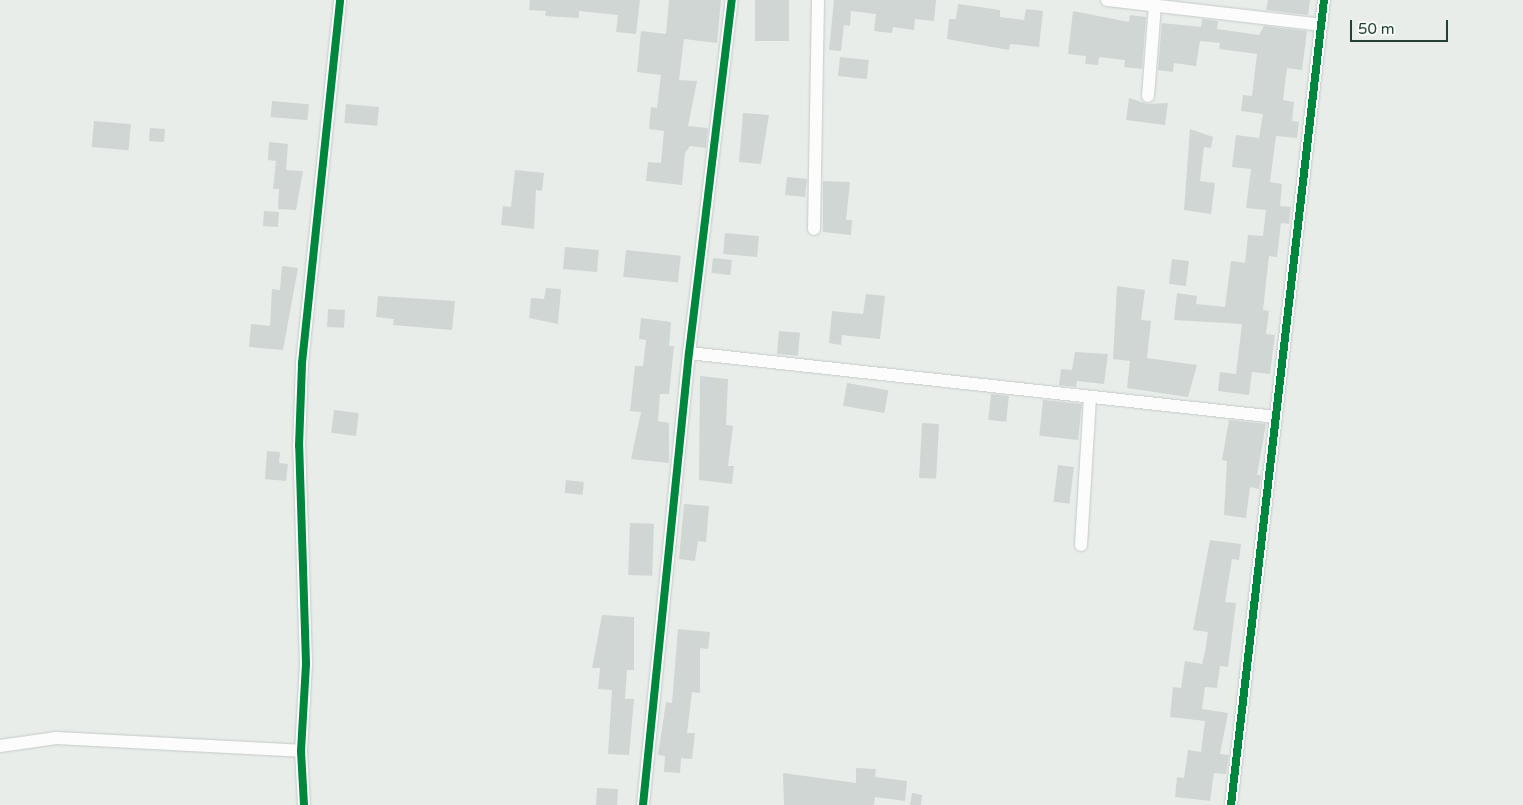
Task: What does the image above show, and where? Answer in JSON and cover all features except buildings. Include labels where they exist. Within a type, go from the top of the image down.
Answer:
[{"type":"street","points":[[304,805],[300,751],[306,663],[299,484],[302,363],[340,0]]},
{"type":"street","points":[[643,805],[689,352],[732,0]]},
{"type":"street","points":[[814,229],[818,0]]},
{"type":"street","points":[[1107,0],[1155,4],[1322,25]]},
{"type":"street","points":[[1231,805],[1324,0]]},
{"type":"street","points":[[1148,96],[1155,4]]},
{"type":"street","points":[[689,352],[1090,398],[1276,417]]},
{"type":"street","points":[[1081,545],[1090,398]]},
{"type":"street","points":[[0,746],[56,738],[300,751]]},
{"type":"cycle path","points":[[304,805],[301,751],[306,663],[299,446],[302,363],[340,0]]},
{"type":"cycle path","points":[[643,805],[689,353],[732,0]]},
{"type":"cycle path","points":[[1231,805],[1324,0]]}]
